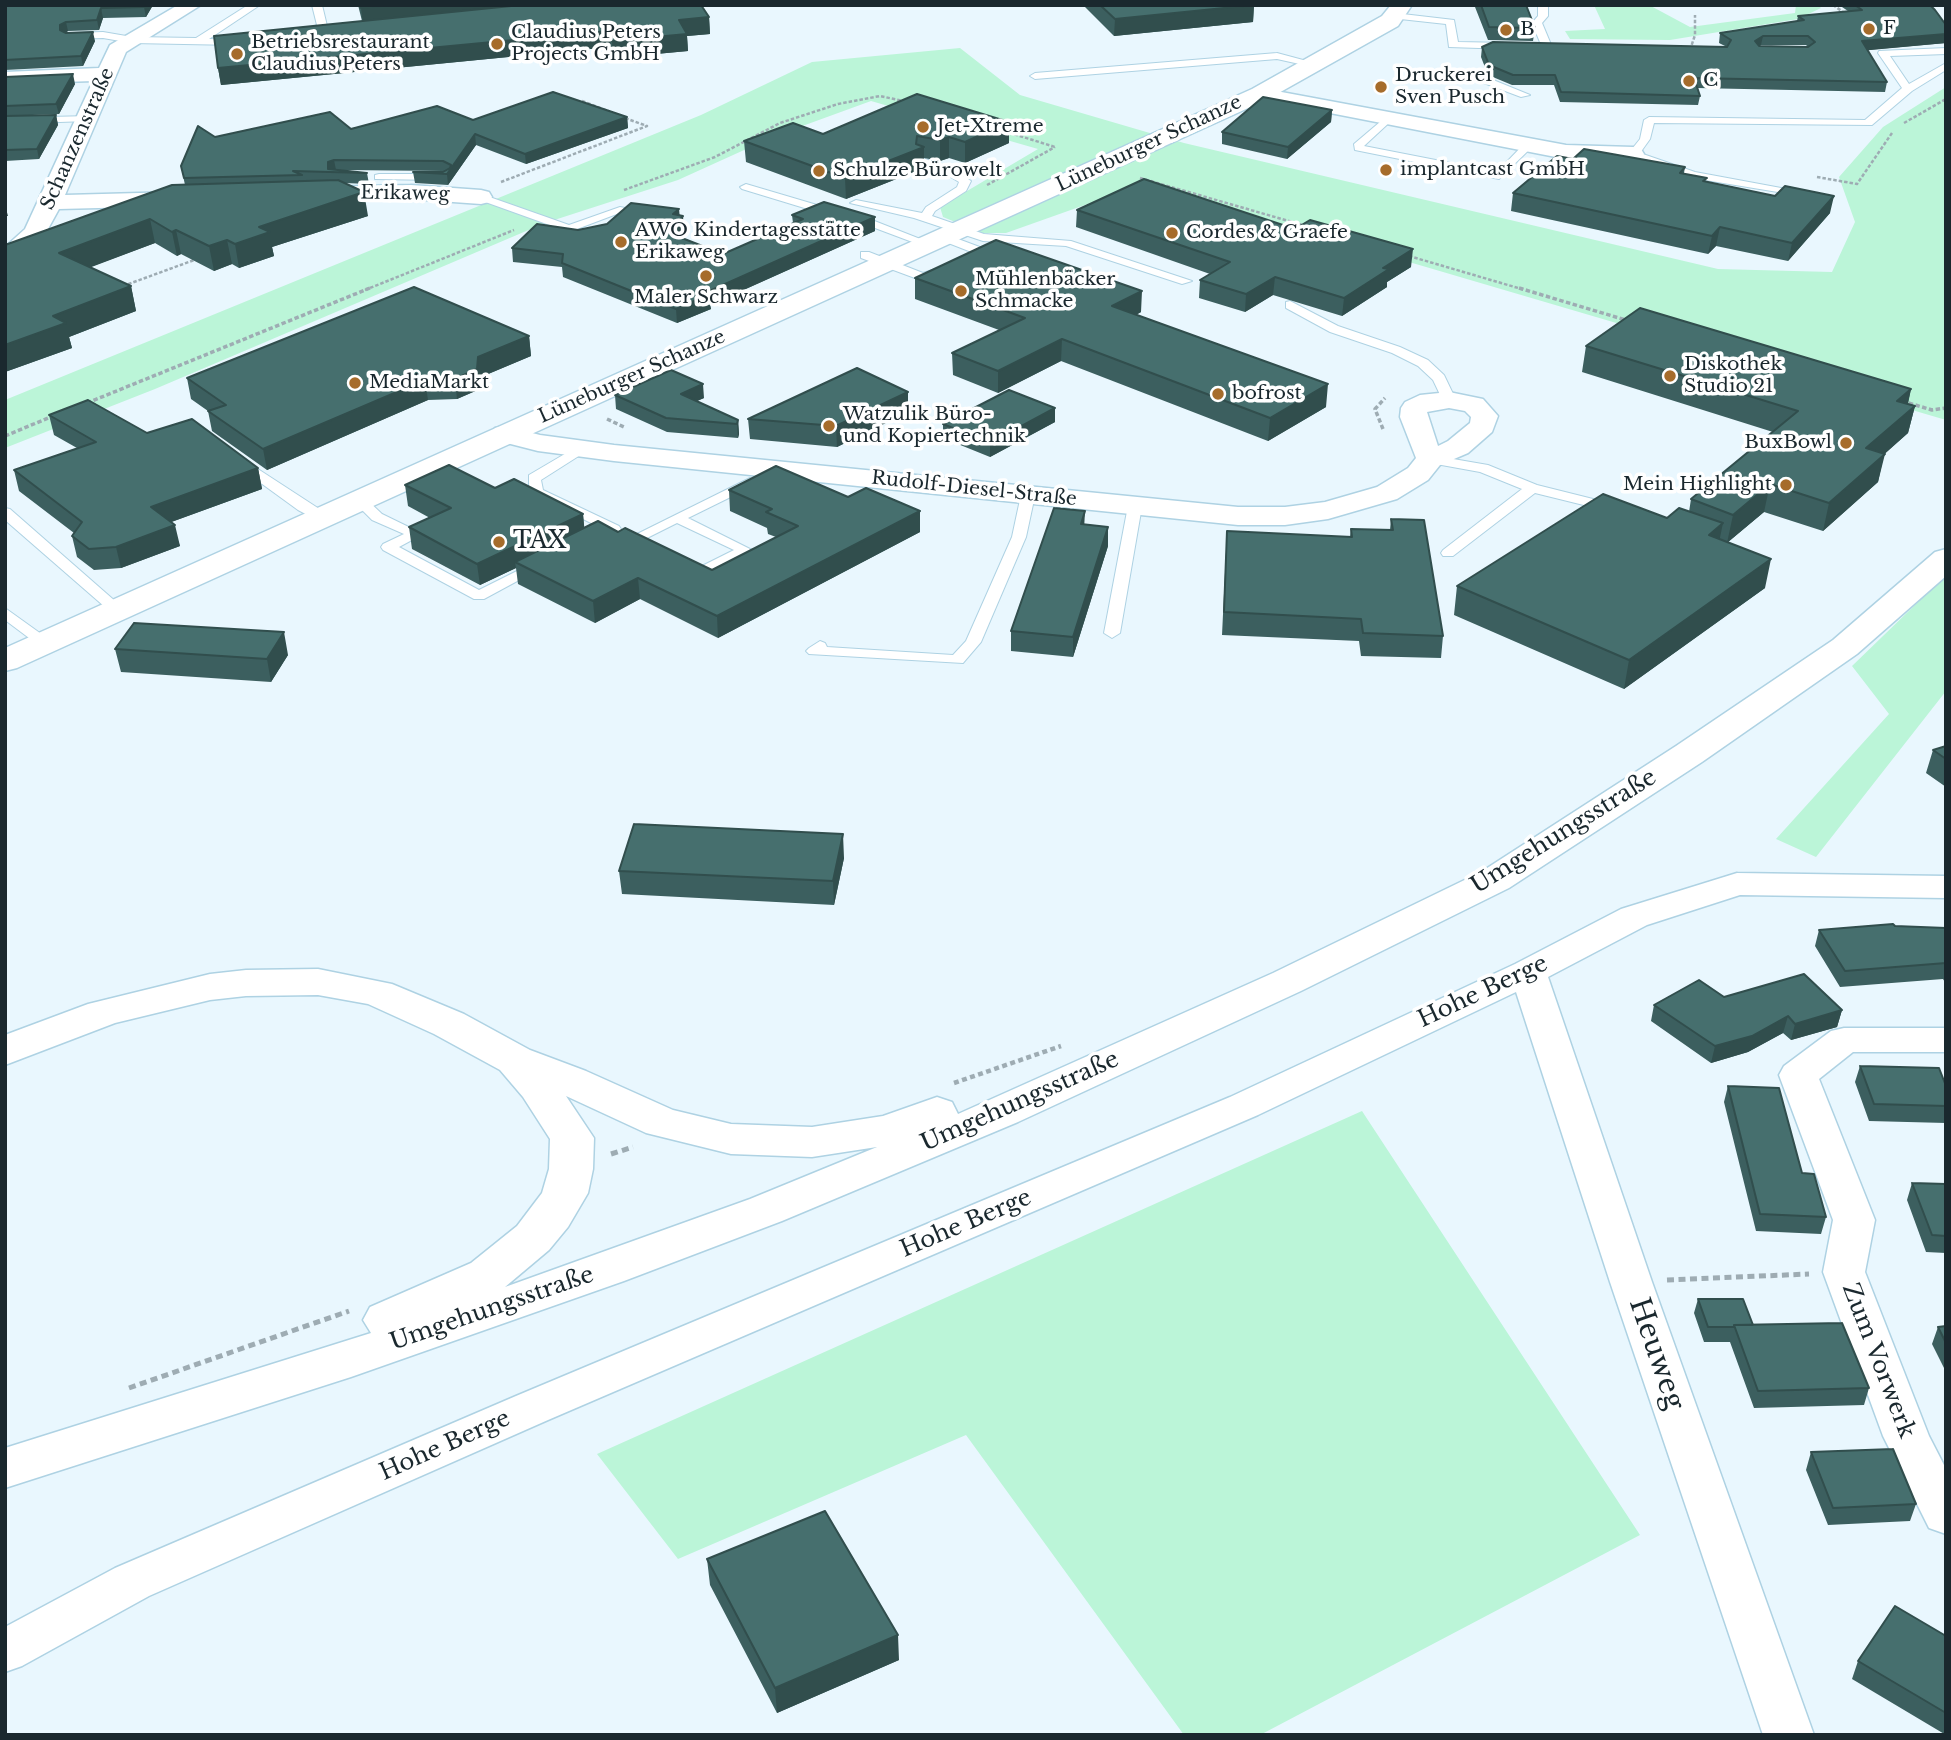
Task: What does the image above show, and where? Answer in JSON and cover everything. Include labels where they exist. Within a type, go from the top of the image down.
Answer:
[{"type":"main road","name":"Lüneburger Schanze","points":[[5,661],[574,404],[875,259],[1260,94],[1390,21],[1398,11]]},
{"type":"main road","name":"Umgehungsstraße","points":[[22,1463],[334,1364],[608,1269],[766,1210],[1003,1112],[1287,982],[1506,873],[1689,754],[1845,647],[1946,559]]},
{"type":"main road","points":[[5,1051],[103,1013],[173,995],[246,983],[318,982],[378,993],[449,1024],[515,1060],[571,1081],[661,1122],[731,1139],[812,1142],[889,1130],[1287,982]]},
{"type":"main road","points":[[22,1463],[425,1305],[488,1275],[533,1238],[552,1216],[565,1192],[571,1169],[572,1138],[538,1087],[515,1060]]},
{"type":"street","name":"Schanzenstraße","points":[[5,259],[35,233],[117,49],[192,5]]},
{"type":"street","points":[[5,78],[106,74]]},
{"type":"street","name":"Lüneburger Schanze","points":[[1260,94],[1528,146],[1566,152],[1633,154]]},
{"type":"street","name":"Erikaweg","points":[[295,195],[374,182],[474,196]]},
{"type":"street","points":[[51,202],[200,198]]},
{"type":"street","points":[[1430,459],[1412,417],[1414,408],[1445,392]]},
{"type":"street","name":"Rudolf-Diesel-Straße","points":[[505,434],[538,443],[580,449],[1238,516],[1285,516],[1328,510],[1387,493],[1418,474],[1430,459],[1458,447],[1483,426],[1485,415],[1474,405],[1445,392]]},
{"type":"street","name":"Hohe Berge","points":[[5,1651],[132,1582],[532,1408],[1244,1106],[1528,972],[1634,917],[1737,884],[1946,887]]},
{"type":"street","name":"Heuweg","points":[[1528,972],[1631,1282],[1789,1735]]},
{"type":"street","name":"Zum Vorwerk","points":[[1946,1040],[1844,1040],[1798,1075],[1854,1220],[1844,1272],[1906,1436],[1946,1515]]},
{"type":"lane","points":[[197,42],[255,5]]},
{"type":"lane","points":[[317,5],[322,26],[316,31],[288,37],[329,33]]},
{"type":"lane","points":[[1543,5],[1543,16],[1537,23],[1546,47]]},
{"type":"lane","points":[[1398,11],[1451,22],[1453,45],[1520,47]]},
{"type":"lane","points":[[68,37],[103,35],[132,40],[252,41]]},
{"type":"lane","points":[[1533,47],[1560,47]]},
{"type":"lane","points":[[1908,89],[1883,53],[1946,51]]},
{"type":"lane","points":[[1035,76],[1277,56],[1313,64]]},
{"type":"lane","points":[[1817,198],[1693,175],[1633,154],[1645,139],[1649,120],[1868,123],[1908,89],[1946,66]]},
{"type":"lane","points":[[1472,75],[1525,94]]},
{"type":"lane","points":[[5,121],[87,118]]},
{"type":"lane","points":[[1387,119],[1358,146],[1359,148],[1499,176],[1528,146]]},
{"type":"lane","points":[[922,161],[943,168],[965,181],[962,189],[930,209],[938,233]]},
{"type":"lane","points":[[374,182],[444,177]]},
{"type":"lane","points":[[746,187],[815,208],[938,233],[1068,243],[1186,281]]},
{"type":"lane","name":"Erikaweg","points":[[474,196],[569,229],[624,209]]},
{"type":"lane","points":[[845,212],[861,204],[983,252],[1013,256]]},
{"type":"lane","points":[[875,259],[923,276],[983,252]]},
{"type":"lane","points":[[1290,305],[1334,329],[1411,356],[1439,377],[1445,392]]},
{"type":"lane","points":[[580,449],[534,478],[536,492],[614,529],[601,535]]},
{"type":"lane","points":[[224,450],[303,507],[322,517]]},
{"type":"lane","points":[[1430,459],[1483,468],[1532,488],[1623,510]]},
{"type":"lane","points":[[657,550],[634,539],[775,468]]},
{"type":"lane","points":[[1448,553],[1532,488]]},
{"type":"lane","points":[[820,646],[814,651],[957,660],[973,642],[1019,537],[1027,495]]},
{"type":"lane","points":[[359,500],[377,517],[416,534],[388,547],[479,596],[552,559]]},
{"type":"lane","points":[[1112,633],[1135,506]]},
{"type":"lane","points":[[5,512],[118,611]]},
{"type":"lane","points":[[677,518],[745,550],[702,572],[680,561]]},
{"type":"lane","points":[[5,612],[46,644]]},
{"type":"path","points":[[1833,5],[1853,18],[1840,19]]},
{"type":"path","points":[[1690,50],[1696,35],[1695,15]]},
{"type":"path","points":[[616,192],[715,157],[780,123],[838,104],[880,96],[917,104]]},
{"type":"path","points":[[1805,175],[1857,184],[1894,129],[1946,99]]},
{"type":"path","points":[[474,196],[569,154],[648,126],[582,101]]},
{"type":"path","points":[[984,187],[1055,147],[992,128]]},
{"type":"path","points":[[558,149],[569,154]]},
{"type":"path","points":[[1143,177],[1315,228]]},
{"type":"path","points":[[82,405],[542,219]]},
{"type":"path","points":[[1408,256],[1633,322]]},
{"type":"path","points":[[115,289],[201,257]]},
{"type":"path","points":[[1385,432],[1375,409],[1387,396],[1412,385],[1445,392]]},
{"type":"path","points":[[1893,398],[1932,410],[1946,408]]},
{"type":"path","points":[[574,404],[631,429]]},
{"type":"path","points":[[5,436],[56,415]]},
{"type":"path","points":[[944,1086],[1069,1042]]},
{"type":"path","points":[[571,1169],[683,1129]]},
{"type":"path","points":[[1631,1282],[1844,1272]]},
{"type":"path","points":[[122,1390],[357,1308]]},
{"type":"green space","points":[[1594,5],[1649,5],[1690,27],[1795,13],[1796,5],[1818,5],[1821,8],[1798,19],[1670,40],[1570,39],[1565,31],[1605,29]]},
{"type":"green space","points":[[960,48],[1020,95],[1184,143],[1718,269],[1832,272],[1855,222],[1839,177],[1883,127],[1946,87],[1946,420],[1144,184],[1006,233],[982,233],[943,217],[940,207],[1038,149],[871,101],[775,136],[678,180],[545,223],[155,389],[5,448],[5,400],[701,115],[812,62]]},
{"type":"green space","points":[[1946,575],[1946,691],[1816,857],[1776,839],[1889,714],[1852,666]]},
{"type":"green space","points":[[1362,1111],[1640,1535],[1260,1735],[1184,1735],[966,1435],[678,1559],[597,1454]]},
{"type":"building","points":[[5,5],[145,5],[101,8],[97,20],[66,22],[60,25],[60,30],[66,33],[93,32],[81,56],[5,60]]},
{"type":"building","points":[[360,5],[391,5],[361,8]]},
{"type":"building","points":[[521,5],[701,5],[709,17],[679,20],[687,34],[612,41],[609,31],[218,68],[214,36]]},
{"type":"building","points":[[1100,5],[1254,5],[1115,19]]},
{"type":"building","points":[[1481,5],[1526,5],[1535,28],[1489,27]]},
{"type":"building","points":[[1855,5],[1930,5],[1946,25],[1946,34],[1862,41],[1887,82],[1694,78],[1700,96],[1561,92],[1555,75],[1513,75],[1489,65],[1482,47],[1493,42],[1727,47],[1731,40],[1720,33],[1804,20],[1798,16],[1862,10]],"holes":[[[1763,36],[1808,36],[1815,42],[1808,47],[1759,46],[1755,41]]]},
{"type":"building","points":[[73,74],[56,104],[5,106],[5,77]]},
{"type":"building","points":[[553,92],[627,117],[525,154],[475,134],[447,174],[413,172],[443,172],[451,165],[443,161],[334,160],[328,162],[328,169],[367,173],[293,171],[302,175],[184,178],[181,166],[198,126],[215,137],[330,112],[351,129],[437,106],[473,120]]},
{"type":"building","points":[[917,94],[1009,122],[965,142],[949,137],[940,140],[917,136],[916,144],[924,147],[845,178],[744,141],[793,123],[823,134]]},
{"type":"building","points":[[1263,97],[1332,110],[1288,147],[1222,132]]},
{"type":"building","points":[[56,115],[37,149],[5,150],[5,116]]},
{"type":"building","points":[[1584,149],[1685,167],[1680,173],[1707,178],[1703,181],[1775,196],[1785,186],[1834,196],[1792,243],[1720,227],[1712,236],[1513,193],[1557,156],[1573,159]]},
{"type":"building","points":[[1144,179],[1295,229],[1310,220],[1413,249],[1383,268],[1389,269],[1344,298],[1275,277],[1246,294],[1200,280],[1230,262],[1077,210]]},
{"type":"building","points":[[338,180],[364,192],[259,227],[270,232],[235,244],[227,240],[209,246],[176,230],[172,232],[150,219],[59,253],[131,286],[53,316],[66,323],[5,345],[5,245],[172,185]]},
{"type":"building","points":[[824,202],[875,217],[705,293],[710,294],[676,309],[562,263],[563,254],[512,248],[537,224],[578,230],[607,224],[631,203],[679,209],[673,214],[683,216],[669,233],[723,254],[803,219],[792,215]]},
{"type":"building","points":[[996,240],[1142,291],[1112,306],[1328,384],[1270,418],[1062,339],[998,371],[952,353],[1025,318],[915,278]]},
{"type":"building","name":"MediaMarkt","points":[[414,287],[529,336],[478,357],[477,369],[455,379],[425,380],[263,449],[208,411],[226,405],[187,378]]},
{"type":"building","points":[[1640,308],[1911,389],[1897,401],[1915,406],[1866,448],[1885,454],[1829,503],[1770,484],[1733,515],[1691,499],[1798,411],[1586,346]]},
{"type":"building","points":[[857,368],[908,392],[836,426],[748,419]]},
{"type":"building","points":[[671,370],[703,384],[681,394],[738,420],[737,424],[666,418],[615,395]]},
{"type":"building","points":[[1009,390],[1055,408],[990,443],[943,424]]},
{"type":"building","points":[[88,400],[147,433],[192,419],[258,468],[151,507],[175,525],[116,547],[89,549],[72,536],[82,522],[14,470],[96,442],[49,415]]},
{"type":"building","points":[[449,465],[495,488],[514,479],[583,514],[477,564],[409,527],[451,508],[405,485]]},
{"type":"building","points":[[776,466],[848,497],[866,488],[920,511],[717,616],[638,578],[593,601],[515,562],[598,521],[618,532],[625,528],[712,570],[798,526],[766,512],[772,509],[729,490]]},
{"type":"building","points":[[1603,494],[1667,518],[1679,508],[1723,523],[1709,535],[1771,559],[1629,660],[1457,586]]},
{"type":"building","points":[[1054,508],[1085,511],[1081,524],[1108,527],[1073,637],[1011,631]]},
{"type":"building","points":[[1391,519],[1424,520],[1443,636],[1363,633],[1361,619],[1224,612],[1227,531],[1352,537],[1351,529],[1393,530]]},
{"type":"building","points":[[134,623],[284,632],[267,659],[115,649]]},
{"type":"building","points":[[1946,746],[1946,759],[1933,750]]},
{"type":"building","points":[[634,824],[843,834],[833,881],[619,871]]},
{"type":"building","points":[[1893,924],[1946,928],[1946,963],[1845,971],[1819,930]]},
{"type":"building","points":[[1804,974],[1842,1010],[1795,1024],[1788,1016],[1752,1036],[1715,1046],[1654,1005],[1699,980],[1724,997]]},
{"type":"building","points":[[1860,1066],[1939,1068],[1946,1086],[1946,1106],[1874,1104]]},
{"type":"building","points":[[1728,1086],[1779,1088],[1802,1173],[1814,1174],[1826,1217],[1760,1214]]},
{"type":"building","points":[[1912,1183],[1946,1184],[1946,1236],[1932,1235]]},
{"type":"building","points":[[1698,1299],[1743,1299],[1753,1325],[1708,1327]]},
{"type":"building","points":[[1842,1323],[1869,1388],[1758,1391],[1734,1325]]},
{"type":"building","points":[[1946,1326],[1946,1343],[1938,1327]]},
{"type":"building","points":[[1893,1449],[1916,1504],[1833,1508],[1811,1452]]},
{"type":"building","points":[[825,1511],[898,1635],[775,1688],[707,1559]]},
{"type":"building","points":[[1895,1606],[1946,1636],[1946,1713],[1858,1661]]},
{"type":"place","name":"F","points":[[1869,29]]},
{"type":"place","name":"B","points":[[1506,30]]},
{"type":"place","name":"Claudius Peters Projects GmbH","points":[[497,44]]},
{"type":"place","name":"Betriebsrestaurant Claudius Peters","points":[[237,54]]},
{"type":"place","name":"C","points":[[1689,81]]},
{"type":"place","name":"Druckerei Sven Pusch","points":[[1381,87]]},
{"type":"place","name":"Jet-Xtreme","points":[[923,127]]},
{"type":"place","name":"implantcast GmbH","points":[[1386,170]]},
{"type":"place","name":"Schulze Bürowelt","points":[[819,171]]},
{"type":"place","name":"Cordes & Graefe","points":[[1172,233]]},
{"type":"place","name":"AWO Kindertagesstätte Erikaweg","points":[[621,242]]},
{"type":"place","name":"Maler Schwarz","points":[[706,276]]},
{"type":"place","name":"Mühlenbäcker Schmacke","points":[[961,291]]},
{"type":"place","name":"Diskothek Studio 21","points":[[1670,376]]},
{"type":"place","name":"MediaMarkt","points":[[355,383]]},
{"type":"place","name":"bofrost","points":[[1218,394]]},
{"type":"place","name":"Watzulik Büro- und Kopiertechnik","points":[[829,426]]},
{"type":"place","name":"BuxBowl","points":[[1846,443]]},
{"type":"place","name":"Mein Highlight","points":[[1786,485]]},
{"type":"place","name":"TAX","points":[[499,542]]}]
